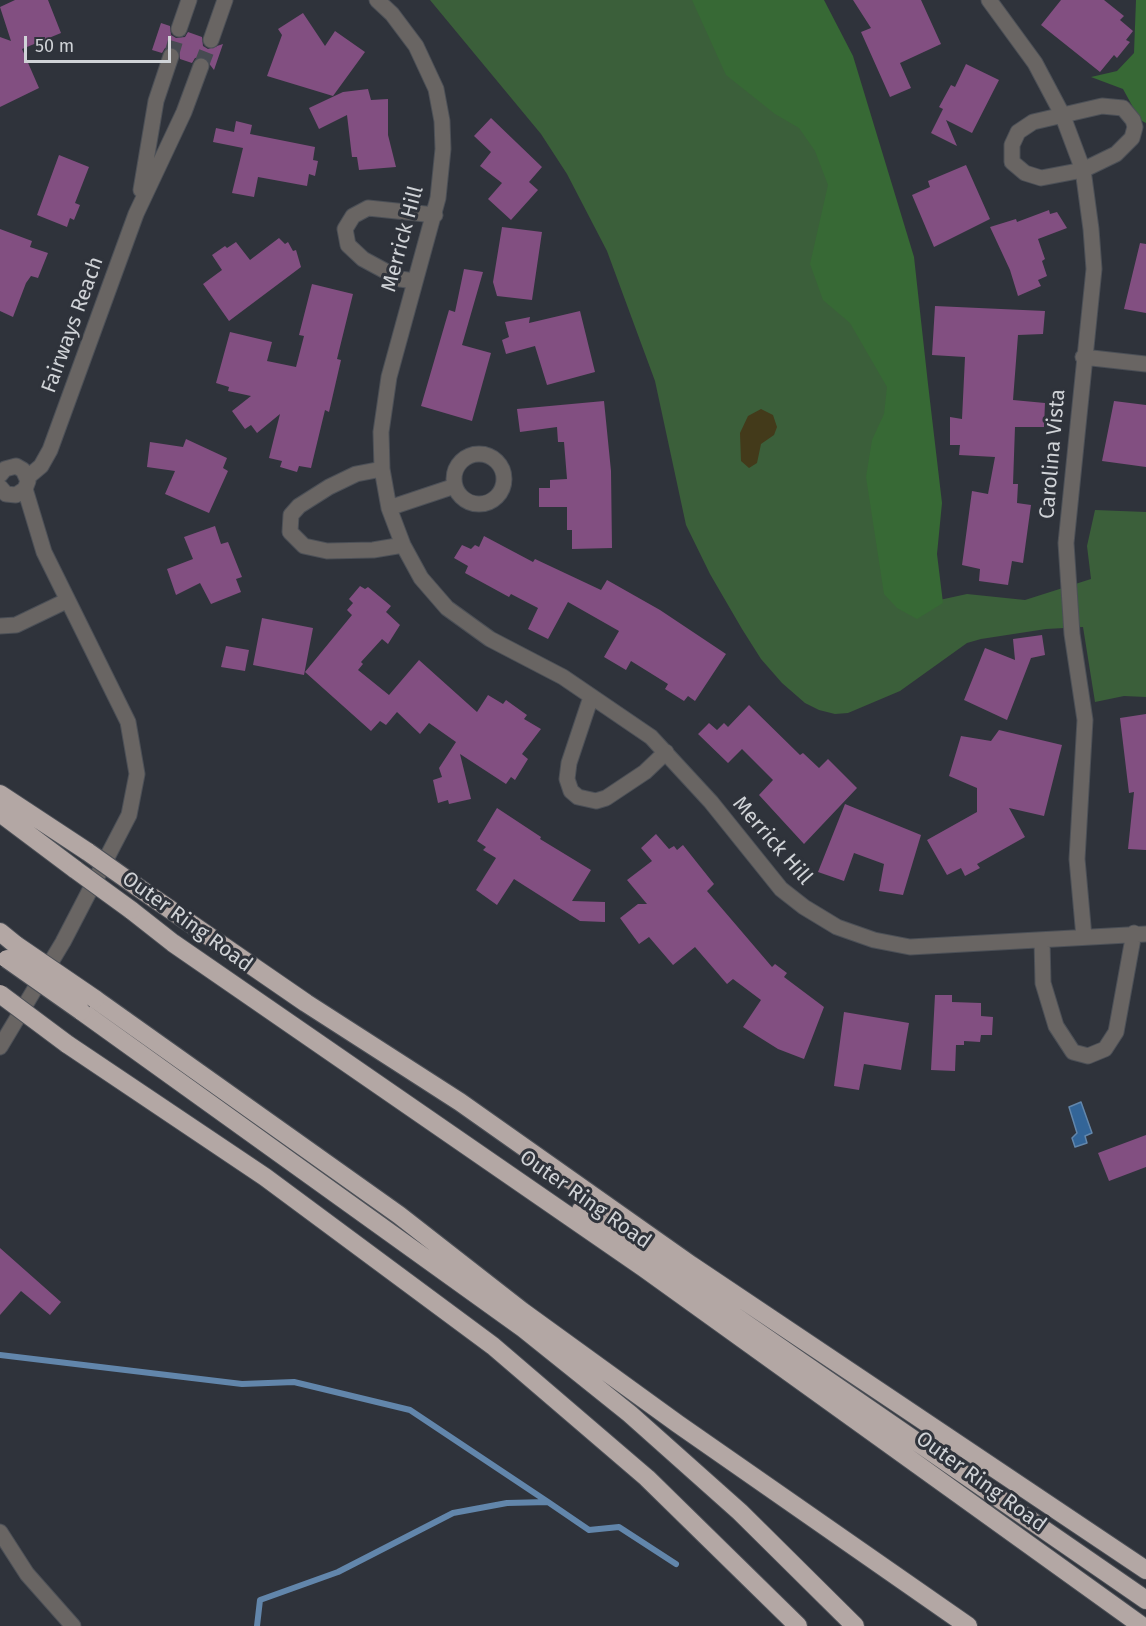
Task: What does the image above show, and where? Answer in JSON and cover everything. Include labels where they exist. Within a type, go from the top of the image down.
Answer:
[{"type":"highway","points":[[0,794],[306,1003],[460,1102],[691,1265],[1146,1570]]},
{"type":"highway","name":"Outer Ring Road","points":[[0,813],[174,943],[644,1268],[1142,1626]]},
{"type":"highway","points":[[0,932],[8,953],[399,1215],[522,1311],[678,1424],[968,1626]]},
{"type":"highway","points":[[174,943],[654,1258],[1034,1525],[1146,1599]]},
{"type":"highway","points":[[0,994],[67,1044],[265,1177],[493,1346],[647,1478],[798,1626]]},
{"type":"highway","points":[[88,1005],[524,1329],[630,1414],[740,1512],[855,1626]]},
{"type":"street","points":[[179,30],[189,0]]},
{"type":"street","points":[[211,40],[225,0]]},
{"type":"street","name":"Merrick Hill","points":[[377,0],[392,14],[417,46],[436,89],[442,121],[443,148],[435,215],[389,377],[381,432],[382,469],[389,508],[403,545],[421,578],[447,608],[490,639],[563,676],[591,697],[617,712],[666,752],[711,802],[781,889],[804,908],[837,927],[874,940],[910,947],[1140,933],[1116,1032],[1105,1049],[1088,1056],[1073,1052],[1056,1026],[1043,983],[1042,940]]},
{"type":"street","name":"Carolina Vista","points":[[989,0],[1035,63],[1062,114],[1083,170],[1094,269],[1083,357],[1066,543],[1072,634],[1085,720],[1077,859],[1083,937]]},
{"type":"street","name":"Fairways Reach","points":[[136,214],[156,100],[171,56]]},
{"type":"street","name":"Fairways Reach","points":[[12,477],[50,450],[136,214],[184,112],[201,66]]},
{"type":"street","points":[[1102,106],[1118,107],[1127,111],[1135,127],[1127,145],[1116,154],[1083,170],[1041,178],[1025,173],[1012,162],[1012,145],[1018,132],[1033,122],[1102,106]]},
{"type":"street","points":[[415,281],[400,279],[363,259],[348,245],[345,229],[353,216],[368,208],[435,215]]},
{"type":"street","points":[[1083,357],[1146,364]]},
{"type":"street","points":[[382,469],[347,478],[299,506],[291,515],[290,532],[304,546],[320,550],[373,550],[403,545]]},
{"type":"street","points":[[0,1047],[63,942],[129,815],[137,774],[128,722],[116,693],[66,601],[12,477]]},
{"type":"street","points":[[389,508],[454,486]]},
{"type":"street","points":[[0,626],[16,625],[66,601]]},
{"type":"street","points":[[591,697],[569,763],[567,779],[571,791],[578,797],[596,801],[606,798],[645,772],[666,752]]},
{"type":"street","points":[[0,1532],[6,1537],[27,1574],[73,1626]]},
{"type":"green space","points":[[430,0],[787,0],[848,114],[921,604],[967,594],[1025,600],[1091,579],[1087,546],[1095,510],[1146,512],[1146,697],[1124,696],[1095,702],[1083,627],[1046,629],[967,643],[900,691],[848,713],[835,714],[819,710],[805,703],[782,683],[761,659],[742,629],[710,574],[686,525],[655,381],[607,251],[567,174],[541,134]]},
{"type":"green space","points":[[692,0],[824,0],[853,56],[914,257],[942,503],[937,554],[943,603],[917,619],[897,608],[884,594],[866,477],[872,440],[884,414],[887,387],[850,323],[823,300],[810,264],[828,185],[815,151],[799,128],[775,114],[726,75]]},
{"type":"green space","points":[[1136,0],[1146,0],[1146,123],[1140,120],[1123,89],[1091,77],[1117,71],[1134,53]]},
{"type":"sand","points":[[761,409],[773,415],[777,427],[774,435],[761,444],[757,463],[749,468],[741,461],[740,433],[748,416]]},
{"type":"water","points":[[1081,1102],[1092,1133],[1085,1136],[1087,1143],[1075,1147],[1072,1138],[1077,1133],[1069,1107]]},
{"type":"building","points":[[15,0],[48,0],[61,33],[22,49],[39,88],[0,107],[0,37],[11,41],[0,7]]},
{"type":"building","points":[[853,0],[921,0],[941,44],[900,63],[911,88],[890,97],[861,32],[871,28]]},
{"type":"building","points":[[1061,0],[1104,0],[1124,16],[1120,20],[1133,31],[1126,40],[1130,42],[1117,58],[1114,55],[1100,72],[1041,25]]},
{"type":"building","points":[[303,13],[325,46],[335,31],[365,52],[333,96],[267,76],[282,35],[278,29]]},
{"type":"building","points":[[161,23],[170,26],[171,35],[176,38],[185,37],[188,32],[202,37],[203,46],[208,49],[223,44],[214,70],[204,57],[195,58],[192,63],[180,59],[179,50],[174,47],[165,48],[162,53],[152,50]]},
{"type":"building","points":[[966,64],[999,80],[972,133],[946,120],[957,146],[931,133],[943,109],[939,107],[951,85],[955,87]]},
{"type":"building","points":[[368,89],[371,100],[388,99],[388,135],[396,167],[359,170],[357,157],[352,157],[347,115],[319,129],[309,108],[343,92]]},
{"type":"building","points":[[491,118],[542,167],[529,182],[538,190],[511,220],[488,199],[502,183],[480,166],[491,152],[474,136]]},
{"type":"building","points":[[236,121],[252,125],[250,134],[315,147],[313,160],[318,161],[315,176],[309,174],[307,186],[258,177],[254,197],[232,193],[243,148],[213,142],[216,128],[234,132]]},
{"type":"building","points":[[59,155],[89,167],[75,203],[80,205],[74,220],[70,218],[67,227],[37,215]]},
{"type":"building","points":[[966,165],[990,219],[934,247],[912,195],[930,187],[928,181]]},
{"type":"building","points":[[1049,210],[1050,214],[1057,212],[1067,228],[1038,239],[1045,259],[1042,261],[1047,276],[1038,280],[1041,286],[1018,296],[1010,270],[990,227],[1016,219],[1017,222]]},
{"type":"building","points":[[502,227],[542,232],[532,300],[497,296],[493,282]]},
{"type":"building","points":[[0,229],[32,241],[30,247],[48,253],[38,278],[31,276],[26,283],[13,317],[0,311]]},
{"type":"building","points":[[279,238],[285,244],[288,242],[293,251],[296,250],[301,267],[229,321],[203,284],[222,270],[212,255],[236,242],[250,260]]},
{"type":"building","points":[[1140,243],[1146,244],[1146,313],[1124,309]]},
{"type":"building","points":[[464,269],[483,272],[462,345],[491,353],[472,421],[421,406],[449,310],[455,312]]},
{"type":"building","points":[[312,284],[353,294],[337,359],[341,360],[329,412],[325,410],[311,468],[299,466],[297,472],[280,467],[282,461],[269,458],[280,414],[257,433],[251,425],[245,429],[232,411],[251,396],[228,391],[229,387],[216,383],[230,332],[272,342],[267,361],[296,367],[304,336],[299,335]]},
{"type":"building","points":[[935,306],[1045,311],[1043,334],[1018,335],[1013,400],[1045,403],[1044,427],[1015,427],[1013,484],[1018,484],[1017,503],[1031,505],[1023,563],[1012,561],[1008,585],[979,581],[980,569],[962,565],[972,491],[988,494],[995,457],[959,455],[960,445],[950,445],[950,417],[962,419],[965,357],[932,355]]},
{"type":"building","points":[[580,311],[595,372],[547,385],[535,346],[506,354],[502,340],[509,337],[505,322],[530,317],[529,323]]},
{"type":"building","points":[[604,401],[611,471],[612,548],[572,549],[572,530],[567,530],[567,507],[539,507],[539,488],[550,488],[550,480],[567,479],[564,442],[558,442],[557,427],[520,432],[517,409]]},
{"type":"building","points":[[1114,401],[1146,405],[1146,467],[1102,461]]},
{"type":"building","points":[[186,439],[227,458],[223,468],[228,471],[209,513],[165,494],[175,471],[147,467],[150,442],[183,447]]},
{"type":"building","points":[[215,526],[221,544],[228,542],[242,577],[236,579],[241,592],[211,604],[200,583],[176,595],[167,569],[193,559],[184,537]]},
{"type":"building","points":[[484,536],[533,562],[535,559],[601,590],[607,580],[660,610],[726,654],[695,701],[688,696],[684,701],[665,689],[668,684],[631,661],[626,670],[604,657],[619,631],[568,602],[548,639],[528,629],[538,608],[511,594],[509,597],[465,573],[468,566],[454,558],[462,545],[471,549],[475,545],[479,547]]},
{"type":"building","points":[[360,586],[365,589],[368,587],[391,606],[386,612],[400,625],[388,644],[382,639],[361,662],[363,664],[358,670],[389,695],[419,660],[477,712],[488,695],[503,704],[506,700],[527,715],[524,719],[541,729],[522,754],[528,759],[515,780],[511,777],[506,784],[460,754],[471,799],[449,804],[448,800],[438,803],[433,780],[442,777],[439,768],[456,742],[429,723],[420,734],[397,712],[386,725],[380,721],[371,731],[305,672],[352,615],[347,610],[353,603],[349,599]]},
{"type":"building","points":[[262,618],[313,628],[304,675],[253,665]]},
{"type":"building","points":[[1042,635],[1045,655],[1031,658],[1007,720],[964,700],[985,648],[1015,660],[1013,639]]},
{"type":"building","points":[[226,646],[249,650],[245,671],[221,667]]},
{"type":"building","points":[[749,705],[800,755],[803,753],[819,768],[828,759],[857,788],[804,844],[759,795],[773,780],[742,749],[728,763],[698,734],[709,723],[717,730],[724,723],[728,727]]},
{"type":"building","points":[[1146,714],[1146,850],[1128,849],[1134,792],[1129,793],[1120,718]]},
{"type":"building","points":[[999,730],[1062,745],[1044,816],[1009,808],[1025,837],[977,864],[980,868],[965,876],[961,868],[947,875],[927,840],[977,812],[977,788],[949,776],[961,736],[991,741]]},
{"type":"building","points":[[845,804],[921,835],[903,895],[879,891],[884,864],[854,853],[844,881],[818,872]]},
{"type":"building","points":[[497,808],[541,837],[540,839],[591,870],[572,901],[605,902],[605,922],[580,921],[514,879],[497,905],[476,890],[496,858],[483,850],[486,847],[477,841]]},
{"type":"building","points":[[656,834],[669,849],[674,846],[677,850],[683,845],[714,884],[707,891],[772,967],[775,964],[787,973],[784,977],[824,1007],[804,1059],[778,1049],[743,1027],[761,1000],[733,979],[727,984],[695,947],[673,965],[649,937],[639,944],[620,918],[638,904],[647,904],[627,880],[652,861],[641,848]]},
{"type":"building","points":[[935,995],[952,995],[952,1002],[981,1003],[981,1016],[993,1017],[992,1035],[981,1035],[980,1042],[964,1041],[964,1045],[956,1045],[955,1071],[931,1070]]},
{"type":"building","points":[[844,1012],[909,1023],[901,1070],[864,1064],[859,1090],[834,1086]]},
{"type":"building","points":[[1146,1135],[1146,1167],[1109,1181],[1098,1153]]},
{"type":"building","points":[[0,1248],[61,1302],[50,1315],[21,1291],[0,1315]]},
{"type":"waterway","points":[[0,1355],[242,1384],[294,1382],[410,1410],[548,1502]]},
{"type":"waterway","points":[[257,1626],[260,1600],[338,1572],[453,1513],[507,1503],[548,1502],[589,1530],[619,1527],[676,1564]]},
{"type":"tunnel","points":[[171,56],[179,29]]},
{"type":"tunnel","points":[[201,66],[211,40]]}]
